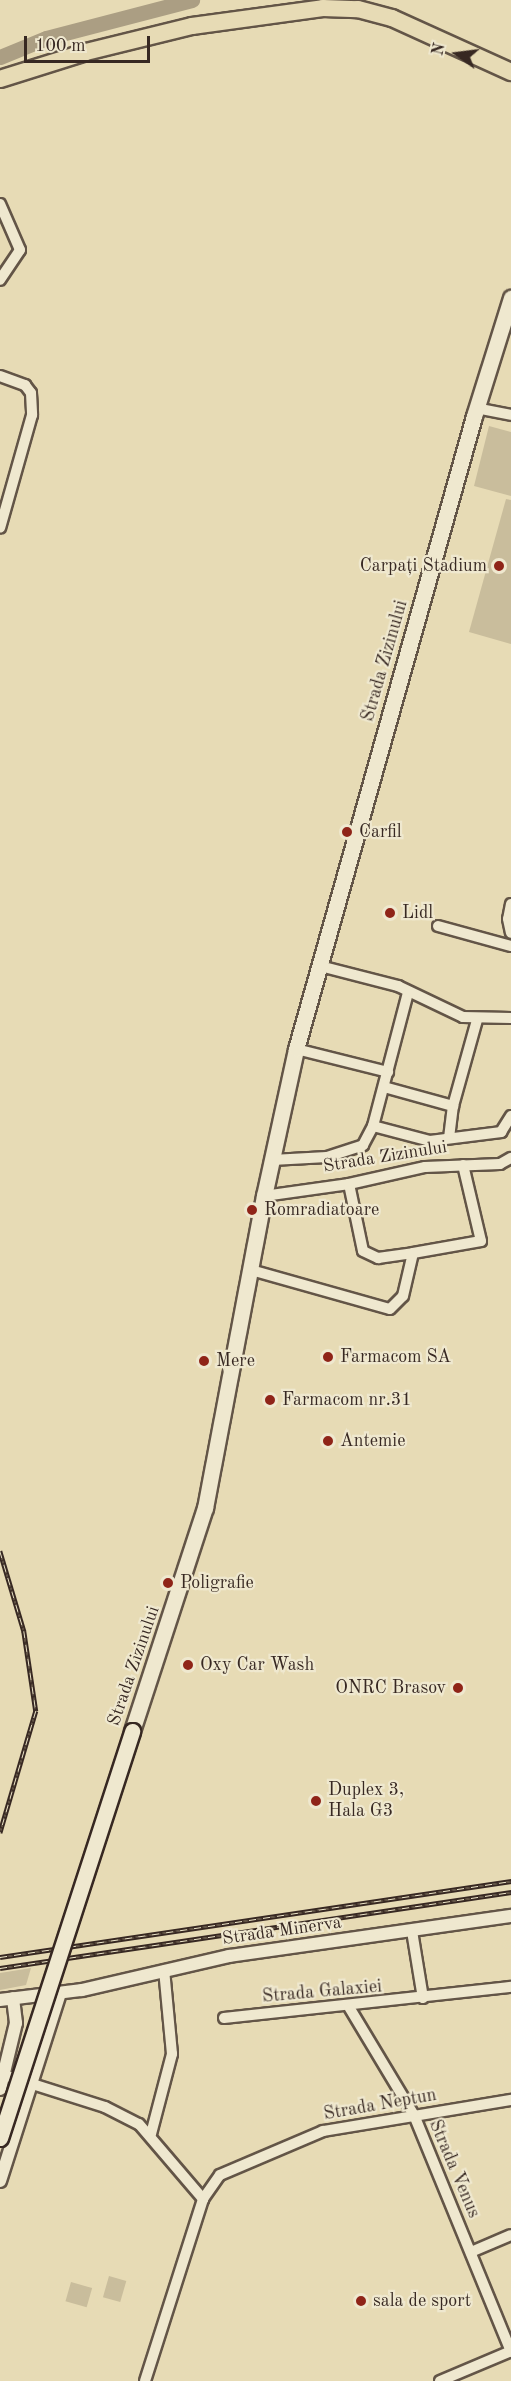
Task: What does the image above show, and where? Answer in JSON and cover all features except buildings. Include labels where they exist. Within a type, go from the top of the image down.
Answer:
[{"type":"main road","points":[[0,79],[86,52],[182,28],[323,8],[358,9],[392,18],[488,64],[511,72]]},
{"type":"main road","points":[[488,64],[511,83]]},
{"type":"main road","name":"Strada Zizinului","points":[[0,2138],[132,1731],[201,1528],[264,1196],[296,1049],[476,408],[511,298]]},
{"type":"street","points":[[0,204],[20,250],[0,280]]},
{"type":"street","points":[[0,376],[25,385],[31,393],[32,415],[0,528]]},
{"type":"street","points":[[476,408],[511,415]]},
{"type":"street","points":[[511,904],[508,919],[511,933]]},
{"type":"street","points":[[438,926],[511,946]]},
{"type":"street","points":[[320,966],[398,986],[452,1013],[477,1020],[511,1018]]},
{"type":"street","points":[[272,1161],[327,1157],[356,1149],[373,1126],[408,993]]},
{"type":"street","points":[[449,1138],[453,1106],[477,1020]]},
{"type":"street","points":[[296,1049],[388,1072]]},
{"type":"street","points":[[384,1087],[453,1106]]},
{"type":"street","points":[[373,1126],[424,1140],[508,1134],[511,1116]]},
{"type":"street","name":"Strada Zizinului","points":[[264,1196],[349,1184],[425,1167],[501,1164],[511,1158]]},
{"type":"street","points":[[349,1184],[363,1251],[378,1258],[412,1253],[481,1241],[463,1165]]},
{"type":"street","points":[[251,1269],[390,1309],[403,1296],[412,1253]]},
{"type":"street","name":"Strada Minerva","points":[[6,1999],[60,1992],[229,1956],[511,1916]]},
{"type":"street","points":[[412,1931],[423,1998]]},
{"type":"street","points":[[151,2134],[172,2054],[164,1970]]},
{"type":"street","name":"Strada Galaxiei","points":[[224,2018],[349,2007],[511,1987]]},
{"type":"street","points":[[0,2181],[60,1992]]},
{"type":"street","points":[[0,2089],[16,2023],[6,1999]]},
{"type":"street","name":"Strada Venus","points":[[349,2007],[414,2115],[511,2351]]},
{"type":"street","points":[[4,2075],[125,2117],[151,2134],[203,2199]]},
{"type":"street","name":"Strada Neptun","points":[[145,2381],[203,2199],[220,2175],[324,2131],[511,2100]]},
{"type":"street","points":[[471,2252],[511,2235]]},
{"type":"street","points":[[440,2381],[511,2351]]},
{"type":"shaded area","points":[[489,426],[511,432],[511,496],[474,486]]},
{"type":"shaded area","name":"Carpați Stadium","points":[[506,499],[511,500],[511,644],[469,632]]},
{"type":"shaded area","points":[[31,1968],[26,1985],[0,1990],[0,1973]]},
{"type":"shaded area","points":[[109,2276],[126,2281],[120,2302],[103,2297]]},
{"type":"shaded area","points":[[71,2282],[92,2288],[87,2307],[65,2301]]},
{"type":"waterway","points":[[0,57],[46,38],[192,0]]},
{"type":"railway","points":[[0,1551],[24,1631],[36,1711],[0,1833]]},
{"type":"railway","points":[[0,1957],[511,1881]]},
{"type":"railway","points":[[0,1968],[511,1892]]},
{"type":"place","name":"Carpați Stadium","points":[[499,566]]},
{"type":"place","name":"Carfil","points":[[347,832]]},
{"type":"place","name":"Lidl","points":[[390,913]]},
{"type":"place","name":"Romradiatoare","points":[[252,1210]]},
{"type":"place","name":"Farmacom SA","points":[[328,1357]]},
{"type":"place","name":"Mere","points":[[204,1361]]},
{"type":"place","name":"Farmacom nr.31","points":[[270,1400]]},
{"type":"place","name":"Antemie","points":[[328,1441]]},
{"type":"place","name":"Poligrafie","points":[[168,1583]]},
{"type":"place","name":"Oxy Car Wash","points":[[188,1665]]},
{"type":"place","name":"ONRC Brasov","points":[[458,1688]]},
{"type":"place","name":"Duplex 3, Hala G3","points":[[316,1801]]},
{"type":"place","name":"sala de sport","points":[[361,2301]]}]
